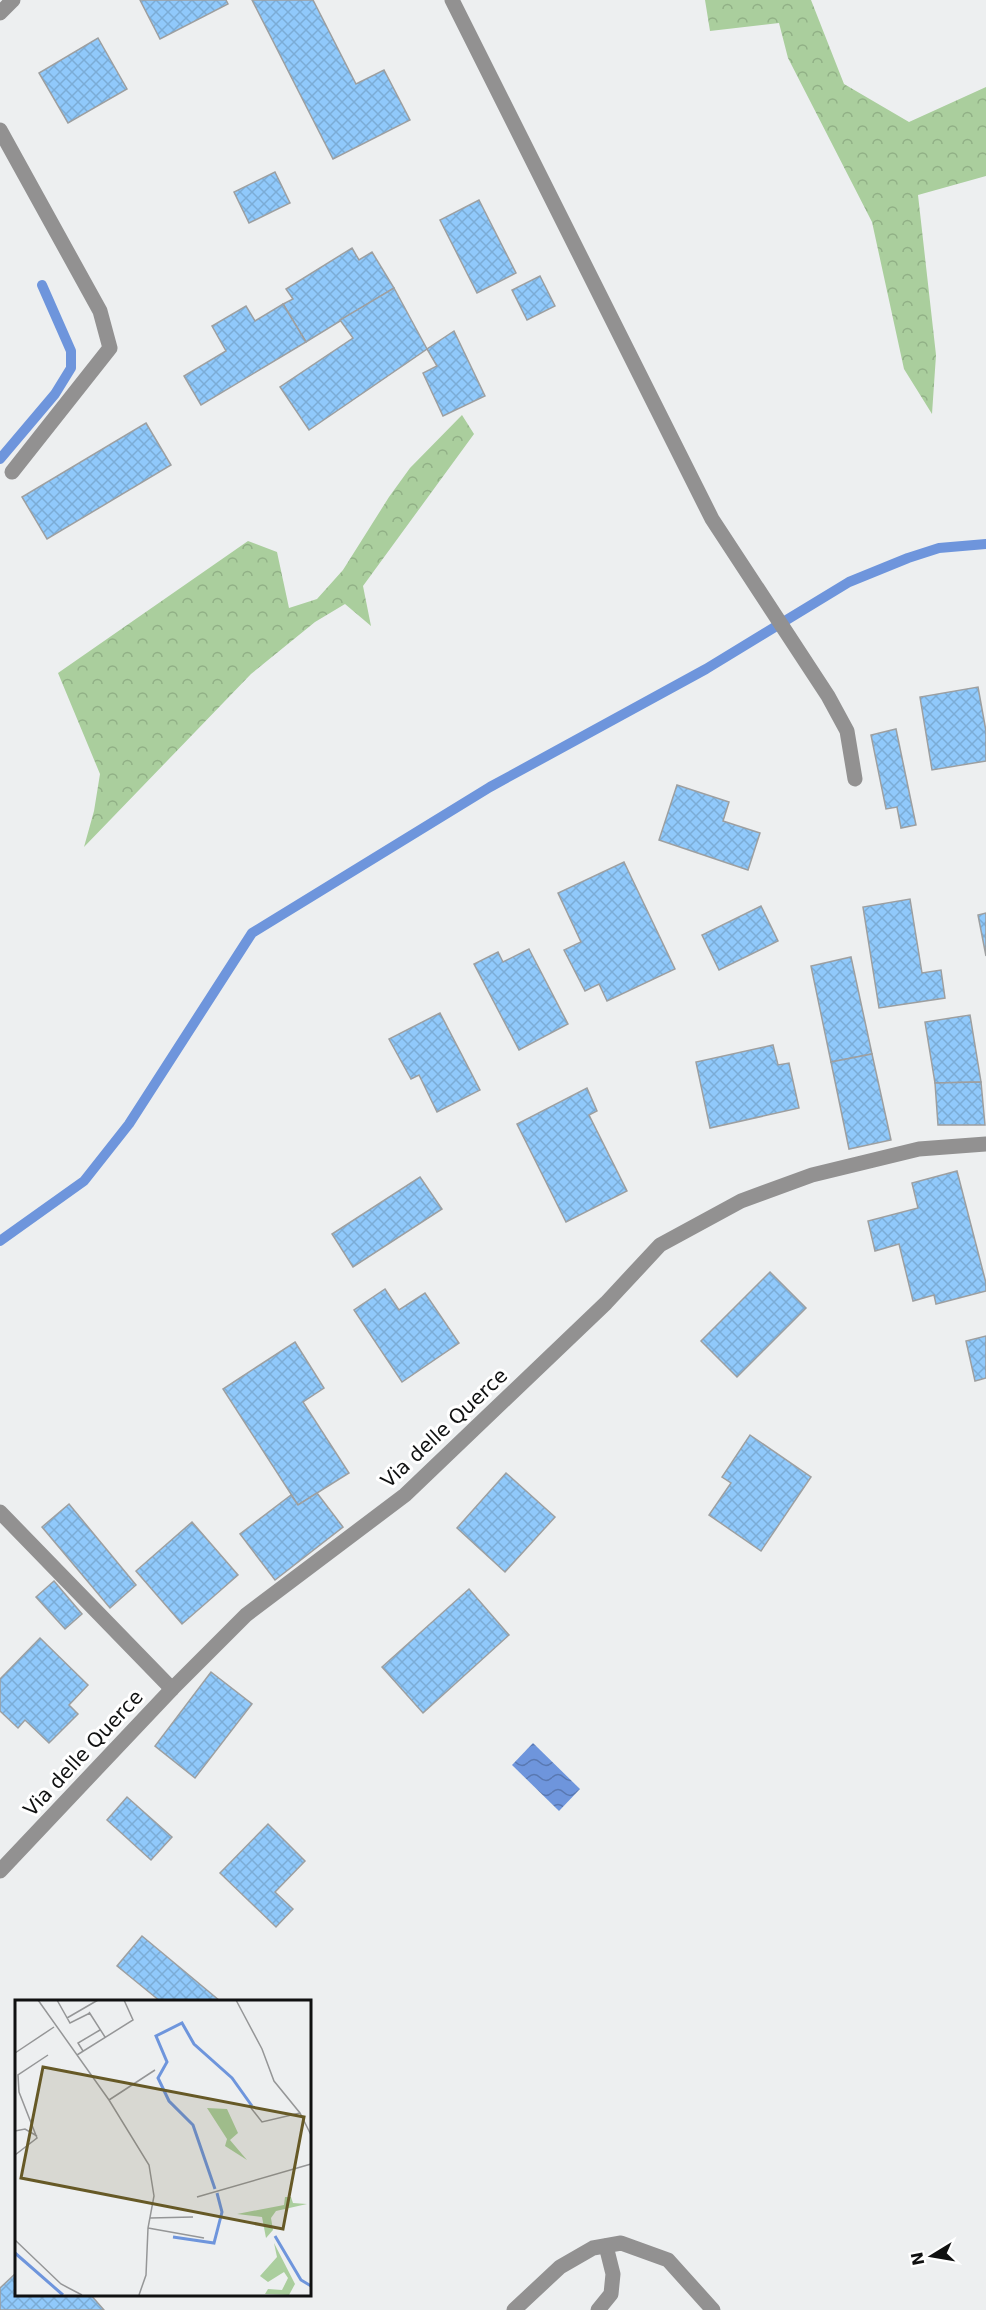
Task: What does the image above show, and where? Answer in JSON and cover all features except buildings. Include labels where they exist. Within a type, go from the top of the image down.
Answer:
[{"type":"street","points":[[0,13],[12,0]]},
{"type":"street","points":[[452,0],[712,519],[828,696],[847,731],[855,779]]},
{"type":"street","points":[[0,130],[99,311],[110,348],[12,472]]},
{"type":"street","name":"Via delle Querce","points":[[0,1871],[172,1689],[246,1615],[405,1495],[597,1312],[660,1245],[741,1201],[812,1175],[919,1149],[986,1144]]},
{"type":"street","points":[[0,1512],[172,1689]]},
{"type":"street","points":[[514,2310],[560,2267],[593,2248],[621,2242],[668,2260],[713,2310]]},
{"type":"street","points":[[598,2310],[611,2294],[613,2274],[606,2246]]},
{"type":"green space","points":[[705,0],[811,0],[844,84],[909,122],[986,87],[986,176],[918,195],[936,355],[932,414],[904,369],[872,222],[788,58],[779,23],[710,31]]},
{"type":"green space","points":[[462,415],[474,434],[363,586],[371,626],[345,604],[315,622],[251,674],[84,847],[94,811],[100,774],[58,673],[248,541],[277,552],[289,608],[317,599],[343,570],[410,468]]},
{"type":"water","points":[[533,1743],[580,1789],[559,1811],[512,1765]]},
{"type":"waterway","points":[[0,459],[55,394],[71,368],[71,351],[42,285]]},
{"type":"waterway","points":[[0,1241],[84,1181],[129,1124],[252,933],[490,787],[706,669],[849,582],[939,548],[986,544]]}]
